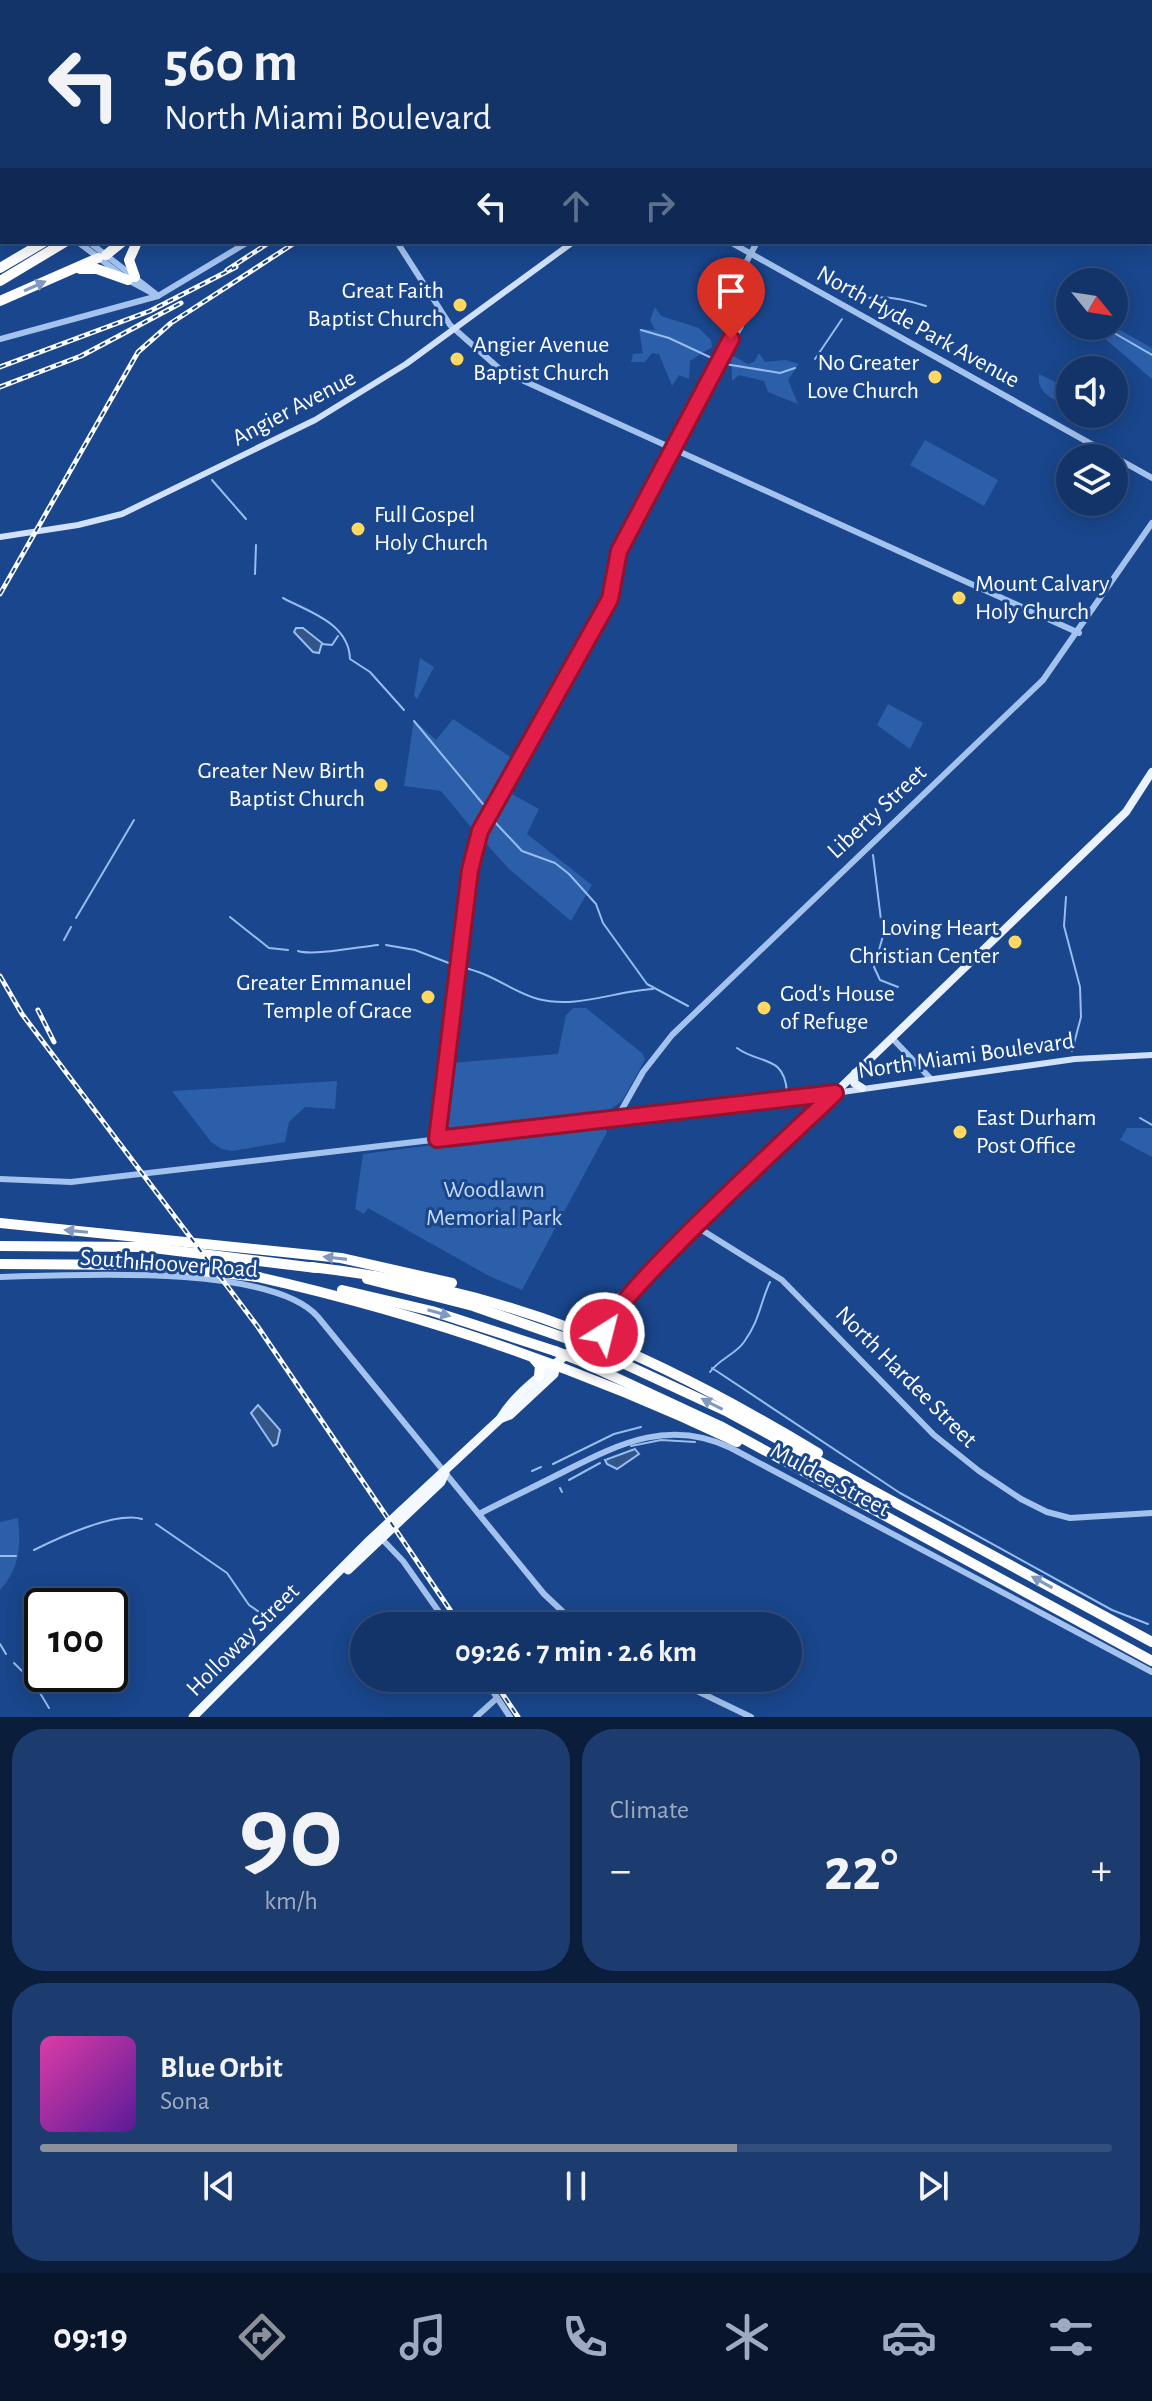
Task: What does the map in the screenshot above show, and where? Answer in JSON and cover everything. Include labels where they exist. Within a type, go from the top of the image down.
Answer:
[{"type":"highway","points":[[0,260],[31,244]]},
{"type":"highway","points":[[0,268],[41,244]]},
{"type":"highway","points":[[0,281],[62,244]]},
{"type":"highway","points":[[0,301],[102,256],[119,244]]},
{"type":"highway","points":[[70,271],[97,269],[133,281],[129,260],[136,244]]},
{"type":"highway","points":[[0,1223],[359,1261],[449,1281],[610,1344],[724,1398],[880,1494]]},
{"type":"highway","points":[[0,1246],[145,1247],[410,1280],[517,1308]]},
{"type":"highway","points":[[0,1264],[144,1265],[253,1276],[397,1302],[555,1351],[677,1404],[1152,1661]]},
{"type":"highway","points":[[311,1267],[437,1296],[590,1348],[695,1395],[1152,1642]]},
{"type":"highway","points":[[253,1276],[366,1303],[556,1365],[797,1468]]},
{"type":"highway","points":[[606,1323],[604,1333],[610,1344]]},
{"type":"highway","name":"Holloway Street","points":[[502,1418],[505,1410],[539,1376],[556,1365],[588,1335]]},
{"type":"highway","points":[[533,1358],[539,1364],[539,1376]]},
{"type":"highway","name":"Holloway Street","points":[[193,1717],[320,1591],[441,1482],[445,1473],[502,1418],[510,1415],[554,1374],[556,1365]]},
{"type":"main road","name":"Angier Avenue","points":[[0,537],[89,523],[131,511],[339,407],[454,329],[534,267],[570,244]]},
{"type":"main road","name":"Holloway Street","points":[[588,1335],[606,1323],[637,1286],[697,1227],[1126,812],[1152,772]]},
{"type":"main road","name":"North Miami Boulevard","points":[[835,1093],[1089,1057],[1152,1055]]},
{"type":"main road","points":[[855,1072],[854,1083],[862,1088]]},
{"type":"main road","points":[[808,1095],[814,1102],[813,1114]]},
{"type":"main road","name":"Holloway Street","points":[[588,1335],[590,1326],[624,1293],[637,1286]]},
{"type":"street","points":[[0,339],[158,296],[245,244]]},
{"type":"street","points":[[398,244],[454,329],[508,374],[1079,633]]},
{"type":"street","name":"North Hyde Park Avenue","points":[[734,244],[1152,478]]},
{"type":"street","points":[[727,352],[731,334],[724,304],[756,244]]},
{"type":"street","points":[[89,245],[133,281],[158,296]]},
{"type":"street","points":[[133,281],[139,295],[134,305]]},
{"type":"street","points":[[437,1139],[470,870],[480,831],[610,599],[618,553],[741,326]]},
{"type":"street","name":"Liberty Street","points":[[617,1118],[648,1065],[672,1035],[1043,680],[1079,633],[1152,523]]},
{"type":"street","points":[[892,1038],[930,1078]]},
{"type":"street","name":"North Miami Boulevard","points":[[0,1179],[71,1182],[835,1093]]},
{"type":"street","name":"North Hardee Street","points":[[697,1227],[782,1280],[934,1435],[1021,1499],[1047,1512],[1070,1518],[1152,1513]]},
{"type":"street","name":"South Hoover Road","points":[[0,1277],[180,1278],[252,1286],[292,1296],[318,1317],[544,1594],[563,1612]]},
{"type":"street","name":"Muldee Street","points":[[479,1514],[630,1440],[670,1433],[698,1437],[731,1448],[1152,1672]]},
{"type":"street","points":[[380,1536],[403,1561],[439,1612]]},
{"type":"street","points":[[493,1692],[510,1717]]},
{"type":"street","points":[[699,1692],[751,1717]]},
{"type":"street","points":[[476,1717],[497,1698]]},
{"type":"green space","points":[[655,307],[661,316],[699,328],[711,340],[712,347],[690,361],[689,379],[679,375],[672,386],[659,354],[652,353],[645,362],[631,362],[633,354],[643,353],[639,329],[655,330],[650,320]]},
{"type":"green space","points":[[1128,334],[1152,348],[1152,379],[1128,356],[1106,340],[1128,340]]},
{"type":"green space","points":[[759,353],[765,362],[785,360],[799,364],[788,380],[798,404],[768,392],[764,381],[739,375],[732,381],[731,355],[748,364],[754,362]]},
{"type":"green space","points":[[1039,374],[1056,382],[1056,400],[1040,387]]},
{"type":"green space","points":[[925,440],[998,480],[984,506],[910,465]]},
{"type":"green space","points":[[420,658],[434,667],[417,699],[414,696]]},
{"type":"green space","points":[[888,704],[923,723],[910,749],[877,725]]},
{"type":"green space","points":[[453,719],[512,758],[474,831],[441,791],[404,786],[414,720],[436,740]]},
{"type":"green space","points":[[505,790],[539,809],[527,834],[592,885],[571,921],[509,869],[482,839]]},
{"type":"green space","name":"Woodlawn Memorial Park","points":[[573,1008],[586,1008],[643,1054],[645,1060],[622,1101],[604,1114],[443,1131],[451,1063],[558,1054],[566,1015]]},
{"type":"green space","points":[[337,1081],[335,1109],[305,1107],[289,1122],[285,1142],[232,1151],[211,1142],[172,1091]]},
{"type":"green space","name":"Woodlawn Memorial Park","points":[[603,1123],[607,1132],[522,1290],[489,1276],[368,1208],[364,1214],[355,1209],[363,1154]]},
{"type":"green space","points":[[1127,1128],[1152,1128],[1152,1157],[1120,1140]]},
{"type":"green space","points":[[18,1518],[18,1556],[12,1573],[0,1590],[0,1522]]},
{"type":"shaded area","points":[[296,628],[303,628],[322,643],[319,653],[313,652],[294,632]]},
{"type":"shaded area","points":[[258,1405],[280,1430],[277,1444],[273,1446],[251,1413]]},
{"type":"shaded area","points":[[635,1449],[639,1454],[617,1469],[605,1460]]},
{"type":"waterway","points":[[857,300],[892,298],[926,306]]},
{"type":"waterway","points":[[815,359],[842,319]]},
{"type":"waterway","points":[[641,330],[669,338],[716,360]]},
{"type":"waterway","points":[[1126,340],[1152,355]]},
{"type":"waterway","points":[[725,364],[780,373],[795,368]]},
{"type":"waterway","points":[[212,480],[246,519]]},
{"type":"waterway","points":[[255,574],[256,545]]},
{"type":"waterway","points":[[283,598],[326,620],[335,628],[343,636],[350,659],[370,672],[404,710]]},
{"type":"waterway","points":[[322,644],[332,645],[338,636]]},
{"type":"waterway","points":[[414,721],[483,804]]},
{"type":"waterway","points":[[492,819],[522,851],[555,863],[569,874],[596,904],[603,923],[647,984],[688,1006]]},
{"type":"waterway","points":[[76,918],[134,820]]},
{"type":"waterway","points":[[873,855],[883,936],[874,967],[880,980],[898,987]]},
{"type":"waterway","points":[[1066,897],[1064,926],[1080,987],[1081,1017],[1072,1051]]},
{"type":"waterway","points":[[230,917],[269,948],[288,950]]},
{"type":"waterway","points":[[64,940],[71,927]]},
{"type":"waterway","points":[[298,951],[325,952],[378,945]]},
{"type":"waterway","points":[[386,945],[415,950],[454,965]]},
{"type":"waterway","points":[[464,968],[529,996],[553,1002],[582,1001],[653,989]]},
{"type":"waterway","points":[[737,1048],[776,1066],[785,1080],[787,1092]]},
{"type":"waterway","points":[[1140,1118],[1152,1125]]},
{"type":"waterway","points":[[710,1372],[744,1342],[757,1319],[770,1282]]},
{"type":"waterway","points":[[712,1368],[900,1493],[1112,1610],[1148,1624]]},
{"type":"waterway","points":[[553,1464],[614,1434],[641,1427]]},
{"type":"waterway","points":[[631,1446],[661,1440],[695,1442]]},
{"type":"waterway","points":[[569,1480],[600,1463]]},
{"type":"waterway","points":[[532,1471],[541,1467]]},
{"type":"waterway","points":[[560,1488],[562,1492]]},
{"type":"waterway","points":[[34,1550],[103,1522],[142,1519]]},
{"type":"waterway","points":[[156,1524],[227,1573],[249,1605],[268,1618]]},
{"type":"waterway","points":[[0,1556],[16,1556]]},
{"type":"waterway","points":[[0,1644],[6,1654]]},
{"type":"waterway","points":[[14,1663],[34,1683],[49,1708]]},
{"type":"railway","points":[[227,270],[267,244]]},
{"type":"railway","points":[[0,594],[138,352],[171,323],[293,244]]},
{"type":"railway","points":[[0,367],[150,311],[236,267]]},
{"type":"railway","points":[[0,387],[81,356],[181,303]]},
{"type":"railway","points":[[0,976],[22,1014],[258,1327],[451,1612]]},
{"type":"railway","points":[[38,1010],[54,1042]]},
{"type":"railway","points":[[501,1692],[518,1717]]},
{"type":"place","name":"Great Faith Baptist Church","points":[[460,305]]},
{"type":"place","name":"Angier Avenue Baptist Church","points":[[457,359]]},
{"type":"place","name":"No Greater Love Church","points":[[935,377]]},
{"type":"place","name":"Full Gospel Holy Church","points":[[358,529]]},
{"type":"place","name":"Mount Calvary Holy Church","points":[[959,598]]},
{"type":"place","name":"Greater New Birth Baptist Church","points":[[381,785]]},
{"type":"place","name":"Loving Heart Christian Center","points":[[1015,942]]},
{"type":"place","name":"Greater Emmanuel Temple of Grace","points":[[428,997]]},
{"type":"place","name":"God's House of Refuge","points":[[764,1008]]},
{"type":"place","name":"East Durham Post Office","points":[[960,1132]]},
{"type":"route","points":[[604,1333],[606,1323],[630,1299],[637,1286],[835,1093],[437,1139],[470,870],[480,831],[610,599],[619,551],[727,352],[731,339]]}]
